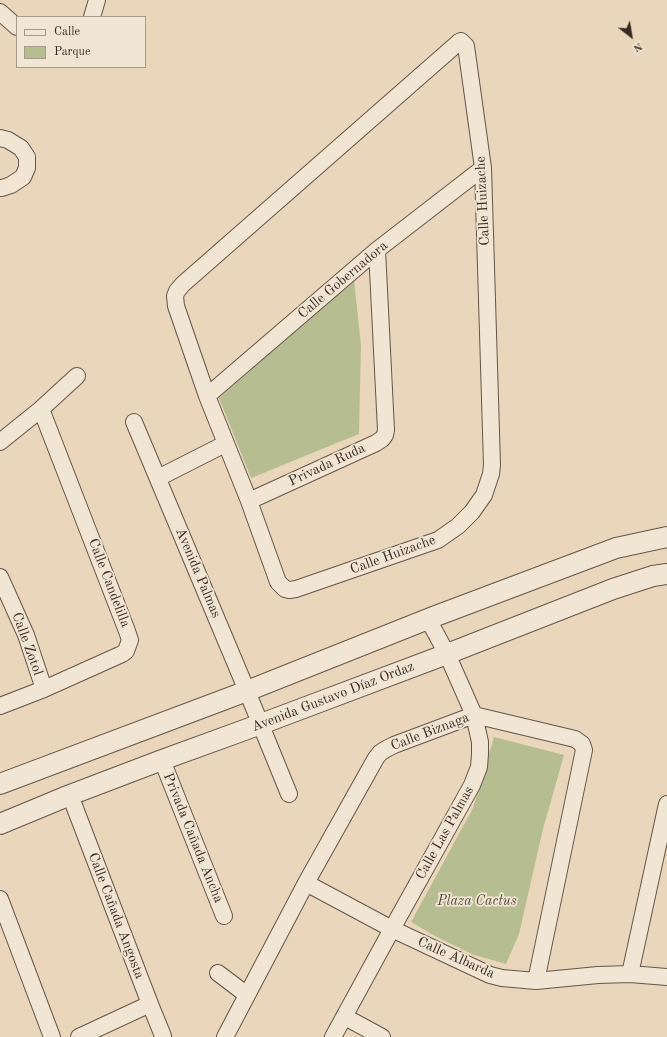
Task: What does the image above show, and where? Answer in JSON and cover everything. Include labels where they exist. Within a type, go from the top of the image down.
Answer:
[{"type":"street","points":[[92,16],[98,0]]},
{"type":"street","points":[[0,12],[16,26]]},
{"type":"street","name":"Calle Huizache","points":[[207,396],[176,306],[175,296],[177,292],[183,284],[461,41],[466,46],[483,168],[492,465],[491,474],[484,495],[466,519],[438,540],[296,589],[289,590],[285,589],[278,582],[249,501]]},
{"type":"street","points":[[0,138],[8,140],[21,148],[27,157],[27,168],[23,177],[12,185],[0,188]]},
{"type":"street","name":"Calle Gobernadora","points":[[207,396],[377,250],[483,168]]},
{"type":"street","name":"Privada Ruda","points":[[249,501],[376,443],[385,435],[386,414],[377,250]]},
{"type":"street","points":[[0,442],[41,409],[77,376]]},
{"type":"street","points":[[207,396],[249,501]]},
{"type":"street","name":"Calle Candelilla","points":[[0,706],[44,689],[122,654],[126,651],[130,640],[41,409]]},
{"type":"street","name":"Avenida Palmas","points":[[134,422],[248,691],[289,794]]},
{"type":"street","points":[[158,478],[226,444]]},
{"type":"street","points":[[0,784],[248,691],[428,619],[616,548],[667,536]]},
{"type":"street","name":"Avenida Gustavo Díaz Ordaz","points":[[0,824],[70,795],[447,654],[613,589],[653,576],[667,574]]},
{"type":"street","name":"Calle Zotol","points":[[0,577],[26,635],[44,689]]},
{"type":"street","name":"Calle Las Palmas","points":[[333,1037],[475,778],[479,767],[480,742],[474,715],[447,654],[428,619]]},
{"type":"street","name":"Calle Biznaga","points":[[225,1037],[306,882],[380,753],[386,749],[474,715],[575,739],[582,744],[584,750],[536,981]]},
{"type":"street","name":"Privada Cañada Ancha","points":[[162,760],[224,916]]},
{"type":"street","name":"Calle Cañada Angosta","points":[[70,795],[163,1036]]},
{"type":"street","points":[[630,974],[667,804]]},
{"type":"street","name":"Calle Albarda","points":[[306,882],[392,929],[490,975],[502,978],[536,981],[598,975],[630,974],[667,977]]},
{"type":"street","points":[[0,899],[52,1037]]},
{"type":"street","points":[[218,973],[247,994]]},
{"type":"street","points":[[79,1037],[150,1004]]},
{"type":"street","points":[[345,1016],[382,1037]]},
{"type":"green space","points":[[354,280],[361,345],[359,434],[251,478],[219,398]]},
{"type":"green space","name":"Plaza Cactus","points":[[494,737],[564,755],[543,829],[519,934],[506,964],[474,955],[433,935],[411,922],[473,808]]}]
